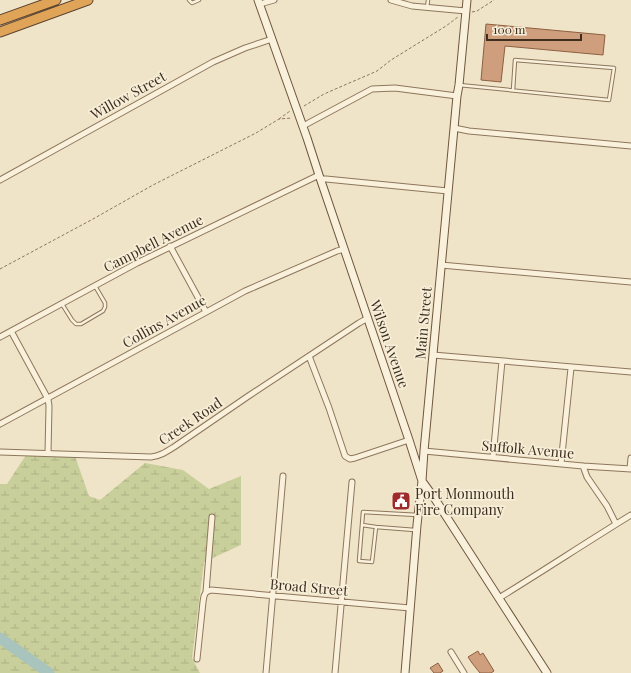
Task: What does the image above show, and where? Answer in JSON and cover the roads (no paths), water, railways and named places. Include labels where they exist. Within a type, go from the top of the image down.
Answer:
[{"type":"highway","points":[[0,20],[56,0]]},
{"type":"highway","points":[[0,32],[88,0]]},
{"type":"street","points":[[259,2],[274,0]]},
{"type":"street","points":[[391,0],[427,8],[469,12]]},
{"type":"street","name":"Main Street","points":[[405,673],[418,515],[457,96],[469,12],[467,0]]},
{"type":"street","name":"Wilson Avenue","points":[[259,2],[303,126],[422,481],[547,673]]},
{"type":"street","name":"Willow Street","points":[[0,180],[213,62],[245,48],[272,39]]},
{"type":"street","points":[[303,126],[372,89],[395,88],[457,96]]},
{"type":"street","points":[[454,128],[631,146]]},
{"type":"street","name":"Campbell Avenue","points":[[0,337],[170,246],[320,177],[326,179],[448,191]]},
{"type":"street","points":[[170,246],[206,312]]},
{"type":"street","name":"Collins Avenue","points":[[0,424],[245,291],[344,249]]},
{"type":"street","points":[[441,265],[631,282]]},
{"type":"street","name":"Creek Road","points":[[0,452],[158,456],[174,447],[368,318]]},
{"type":"street","points":[[11,331],[48,399],[48,453]]},
{"type":"street","points":[[433,355],[631,372]]},
{"type":"street","points":[[309,356],[329,408],[345,456],[350,459],[355,458],[409,440]]},
{"type":"street","points":[[493,457],[502,361]]},
{"type":"street","points":[[561,464],[571,368]]},
{"type":"street","name":"Suffolk Avenue","points":[[424,451],[631,469]]},
{"type":"street","points":[[631,458],[631,469]]},
{"type":"street","points":[[583,466],[587,477],[607,506],[616,524]]},
{"type":"street","points":[[266,673],[284,476]]},
{"type":"street","points":[[335,673],[352,482]]},
{"type":"street","points":[[499,598],[631,515]]},
{"type":"street","points":[[197,659],[203,602],[206,592],[212,517]]},
{"type":"street","name":"Broad Street","points":[[206,592],[211,590],[410,608]]},
{"type":"street","points":[[451,652],[464,673]]},
{"type":"lane","points":[[189,0],[192,3],[199,0]]},
{"type":"lane","points":[[427,8],[428,0]]},
{"type":"lane","points":[[459,85],[609,100],[614,68],[516,60],[513,90]]},
{"type":"lane","points":[[62,303],[72,320],[76,324],[81,324],[103,311],[105,307],[105,303],[95,285]]},
{"type":"lane","points":[[376,527],[372,562],[359,561],[363,512],[418,515]]},
{"type":"lane","points":[[362,525],[417,530]]},
{"type":"waterway","points":[[0,638],[49,673]]},
{"type":"place","name":"Port Monmouth Fire Company","points":[[401,501]]}]
